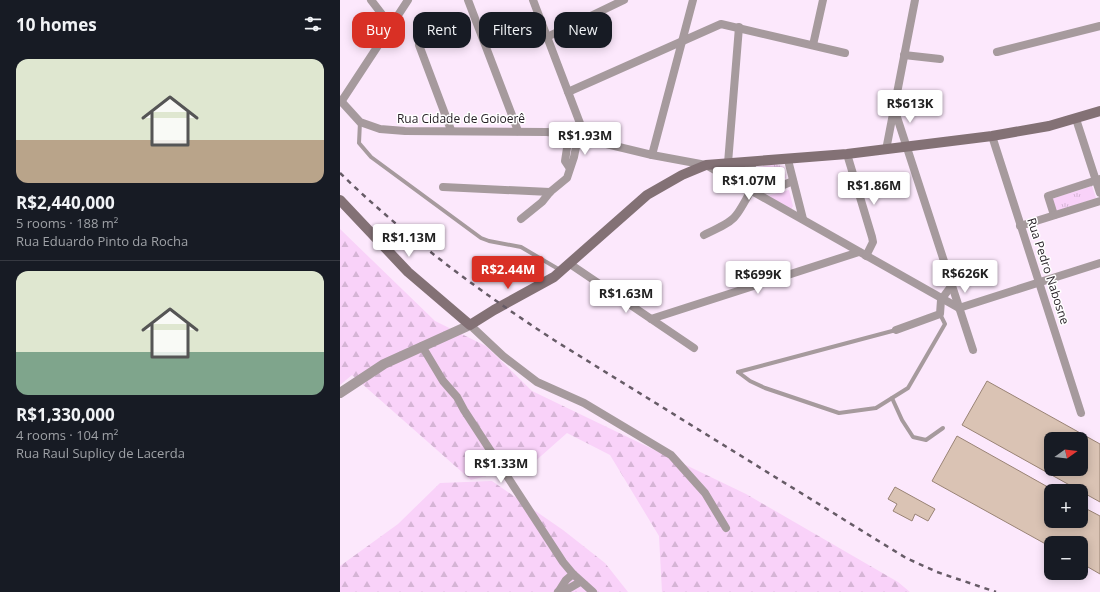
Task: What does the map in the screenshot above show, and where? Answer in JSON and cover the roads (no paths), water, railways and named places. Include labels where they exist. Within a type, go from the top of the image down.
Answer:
[{"type":"main road","points":[[340,200],[408,272],[470,325],[562,272],[647,195],[670,181],[706,165],[728,162],[788,160],[886,150],[992,136],[1033,130],[1100,111]]},
{"type":"street","points":[[371,0],[380,12]]},
{"type":"street","points":[[400,12],[408,0]]},
{"type":"street","points":[[468,0],[518,131]]},
{"type":"street","points":[[521,219],[542,202],[550,192],[566,178],[569,167],[582,138],[568,92],[533,0]]},
{"type":"street","points":[[547,37],[624,0]]},
{"type":"street","points":[[652,155],[693,0]]},
{"type":"street","points":[[813,46],[823,0]]},
{"type":"street","points":[[886,150],[914,0]]},
{"type":"street","points":[[568,92],[716,25],[725,24],[845,53]]},
{"type":"street","points":[[997,52],[1100,26]]},
{"type":"street","points":[[728,162],[739,28]]},
{"type":"street","points":[[341,101],[376,48]]},
{"type":"street","points":[[420,48],[451,130]]},
{"type":"street","points":[[904,55],[940,59]]},
{"type":"street","name":"Rua Cidade de Goioerê","points":[[341,101],[360,122],[372,127],[393,130],[518,131],[569,135],[652,155],[706,165],[803,219],[941,300],[959,308]]},
{"type":"street","points":[[894,108],[908,147],[973,350]]},
{"type":"street","points":[[1076,119],[1098,180],[1100,193]]},
{"type":"street","points":[[569,135],[565,161],[569,167]]},
{"type":"street","name":"Rua Pedro Nabosne","points":[[992,136],[1081,413]]},
{"type":"street","points":[[651,319],[862,254],[873,242],[847,154]]},
{"type":"street","points":[[788,160],[803,219]]},
{"type":"street","points":[[704,235],[734,220],[751,190],[747,174],[754,162]]},
{"type":"street","points":[[1054,215],[1048,196],[1098,180]]},
{"type":"street","points":[[751,190],[774,189],[793,181]]},
{"type":"street","points":[[443,187],[550,192]]},
{"type":"street","points":[[1020,226],[1100,201]]},
{"type":"street","points":[[959,308],[1100,263]]},
{"type":"street","points":[[570,264],[694,348]]},
{"type":"street","points":[[896,330],[940,314],[941,300],[952,285]]},
{"type":"street","points":[[340,393],[384,364],[470,325],[504,356],[537,382],[584,403],[670,455],[705,493],[726,528]]},
{"type":"street","points":[[422,346],[435,367],[446,378],[457,404],[464,410],[554,547],[564,556],[570,571],[580,582],[593,592]]},
{"type":"street","points":[[558,591],[566,580],[570,571]]},
{"type":"street","points":[[558,591],[568,589],[580,582]]},
{"type":"lane","points":[[360,122],[359,143],[370,157],[481,238],[521,247],[562,272]]},
{"type":"lane","points":[[896,330],[738,372],[750,381],[765,388],[839,413],[876,408],[908,388],[945,324],[940,314]]},
{"type":"lane","points":[[892,398],[902,420],[913,436],[926,440],[943,428]]},
{"type":"railway","points":[[340,173],[365,197],[444,263],[500,304],[557,342],[906,558],[937,572],[996,592]]}]
